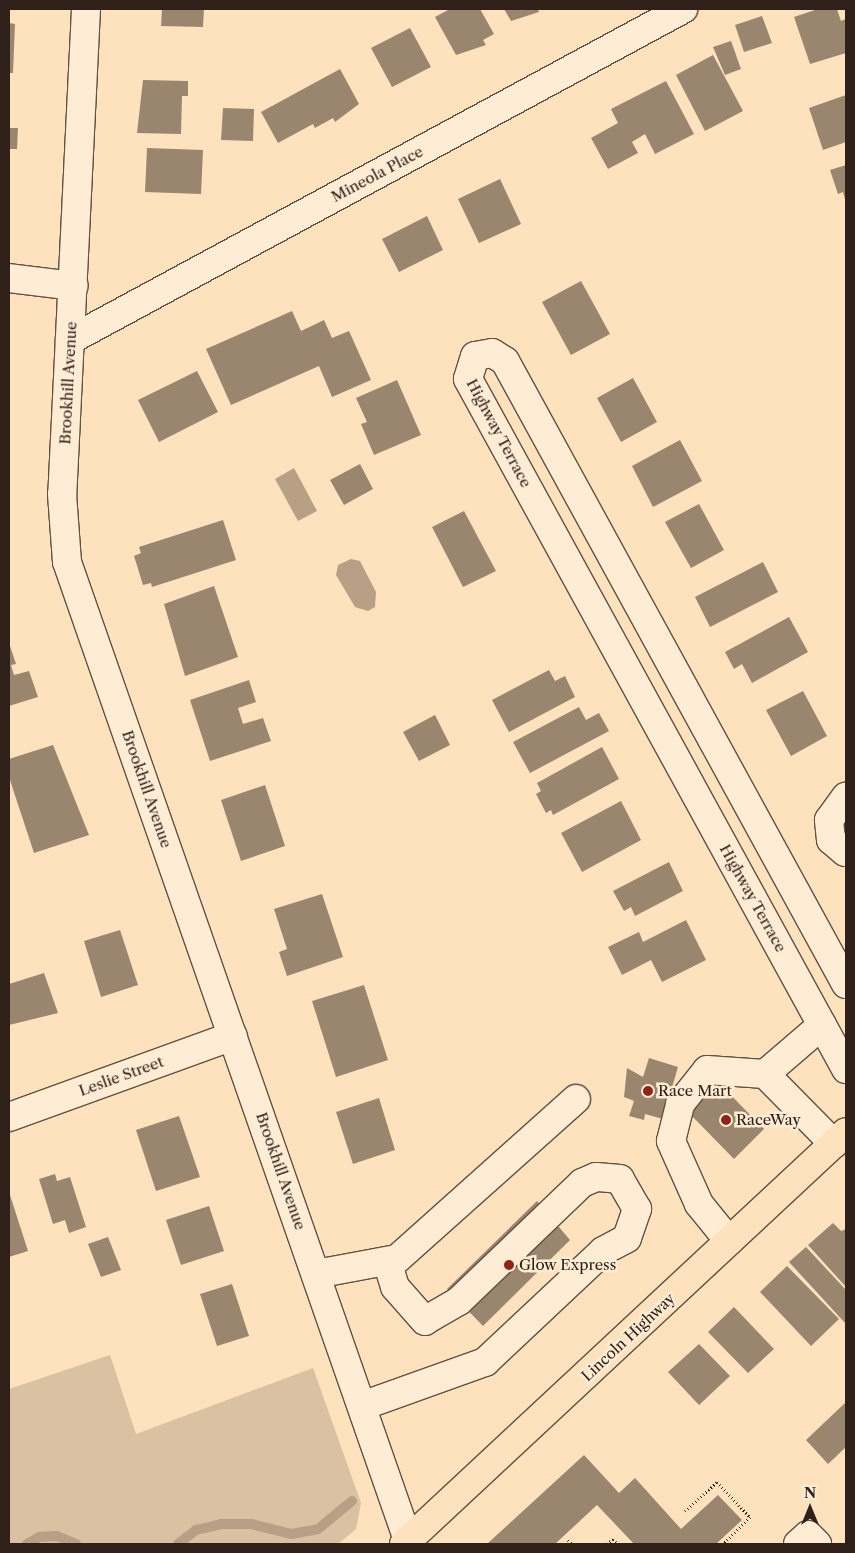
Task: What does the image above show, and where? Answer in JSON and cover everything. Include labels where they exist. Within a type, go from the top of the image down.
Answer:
[{"type":"main road","name":"Lincoln Highway","points":[[406,1542],[840,1138]]},
{"type":"street","name":"Brookhill Avenue","points":[[86,9],[74,286],[62,494],[67,562],[362,1406],[406,1542]]},
{"type":"street","name":"Mineola Place","points":[[70,340],[683,9]]},
{"type":"street","points":[[9,278],[74,286]]},
{"type":"street","name":"Highway Terrace","points":[[846,984],[505,361],[492,353],[475,356],[468,379],[846,1070]]},
{"type":"street","points":[[659,727],[694,707]]},
{"type":"street","points":[[844,852],[831,840],[829,820],[846,797]]},
{"type":"street","points":[[765,1074],[822,1025]]},
{"type":"street","name":"Leslie Street","points":[[9,1116],[234,1036]]},
{"type":"street","points":[[729,1241],[699,1204],[671,1141],[680,1104],[706,1070],[765,1074],[840,1138]]},
{"type":"street","points":[[316,1274],[397,1259],[576,1099]]},
{"type":"street","points":[[362,1406],[485,1362],[603,1250],[627,1238],[637,1209],[620,1179],[596,1177],[575,1189],[459,1301],[425,1321],[395,1287],[387,1261]]},
{"type":"path","points":[[685,1511],[717,1482],[750,1517],[723,1544]]},
{"type":"path","points":[[607,1544],[613,1539],[618,1544]]},
{"type":"path","points":[[568,1540],[572,1544]]},
{"type":"shaded area","points":[[294,468],[317,511],[298,521],[275,479]]},
{"type":"shaded area","points":[[351,559],[360,561],[376,592],[375,607],[368,611],[355,607],[336,575],[338,565]]},
{"type":"shaded area","points":[[110,1355],[136,1434],[313,1368],[361,1503],[356,1529],[338,1544],[9,1544],[9,1389]]},
{"type":"building","points":[[162,9],[204,9],[203,27],[161,26]]},
{"type":"building","points":[[450,9],[480,9],[494,34],[483,40],[486,45],[456,55],[435,17]]},
{"type":"building","points":[[504,9],[538,9],[539,12],[511,21]]},
{"type":"building","points":[[818,9],[837,9],[841,21],[846,19],[846,53],[810,64],[794,17]]},
{"type":"building","points":[[762,16],[772,43],[744,52],[735,25]]},
{"type":"building","points":[[9,23],[15,24],[13,73],[9,73]]},
{"type":"building","points":[[410,28],[431,67],[392,87],[371,48]]},
{"type":"building","points":[[731,41],[741,69],[725,75],[713,47]]},
{"type":"building","points":[[713,55],[743,111],[705,131],[676,75]]},
{"type":"building","points":[[340,69],[359,104],[335,122],[333,118],[315,128],[313,124],[278,143],[261,112]]},
{"type":"building","points":[[143,80],[188,81],[188,96],[182,96],[181,134],[137,133]]},
{"type":"building","points":[[666,81],[694,134],[655,154],[645,134],[632,142],[638,153],[608,169],[591,138],[618,123],[611,109]]},
{"type":"building","points":[[846,95],[846,142],[823,150],[809,108]]},
{"type":"building","points":[[223,108],[254,109],[253,141],[221,140]]},
{"type":"building","points":[[9,128],[18,128],[17,149],[9,149]]},
{"type":"building","points":[[147,148],[203,150],[201,194],[145,192]]},
{"type":"building","points":[[846,165],[846,203],[843,192],[838,194],[830,170]]},
{"type":"building","points":[[500,179],[521,224],[479,243],[458,199]]},
{"type":"building","points":[[427,216],[443,250],[399,272],[382,239]]},
{"type":"building","points":[[581,281],[610,334],[571,355],[542,302]]},
{"type":"building","points":[[292,311],[301,331],[324,320],[332,338],[349,331],[371,380],[332,397],[319,366],[231,405],[206,349]]},
{"type":"building","points":[[197,371],[218,412],[159,442],[138,400]]},
{"type":"building","points":[[633,378],[657,422],[621,442],[597,398]]},
{"type":"building","points":[[397,380],[421,435],[374,455],[361,424],[367,422],[356,398]]},
{"type":"building","points":[[680,440],[702,481],[653,507],[632,466]]},
{"type":"building","points":[[360,464],[373,489],[344,505],[330,480]]},
{"type":"building","points":[[699,504],[724,550],[691,568],[665,522]]},
{"type":"building","points":[[464,511],[496,571],[463,587],[432,527]]},
{"type":"building","points":[[223,520],[236,560],[152,587],[151,583],[143,585],[134,556],[141,553],[139,547]]},
{"type":"building","points":[[763,562],[778,592],[710,627],[695,597]]},
{"type":"building","points":[[214,586],[238,657],[185,676],[164,604]]},
{"type":"building","points":[[789,617],[808,652],[752,683],[742,664],[734,669],[725,652]]},
{"type":"building","points":[[9,643],[16,664],[11,665],[14,675],[29,671],[38,697],[9,706]]},
{"type":"building","points":[[549,670],[555,681],[565,676],[575,697],[509,732],[492,700]]},
{"type":"building","points":[[249,680],[256,702],[238,708],[243,724],[263,718],[271,741],[210,761],[190,700]]},
{"type":"building","points":[[803,691],[827,736],[791,756],[766,710]]},
{"type":"building","points":[[579,707],[586,720],[599,713],[609,731],[530,773],[513,742]]},
{"type":"building","points":[[435,715],[450,745],[419,761],[403,732]]},
{"type":"building","points":[[53,745],[89,835],[34,853],[9,777],[9,759]]},
{"type":"building","points":[[602,747],[619,779],[553,815],[551,810],[546,813],[536,794],[541,791],[537,783]]},
{"type":"building","points":[[265,785],[285,846],[241,861],[221,800]]},
{"type":"building","points":[[621,801],[641,840],[582,872],[561,833]]},
{"type":"building","points":[[669,862],[683,891],[635,916],[631,907],[624,911],[613,891]]},
{"type":"building","points":[[322,894],[343,957],[287,976],[279,952],[287,949],[274,909]]},
{"type":"building","points":[[686,920],[706,960],[662,982],[651,960],[622,975],[608,947],[639,932],[643,942]]},
{"type":"building","points":[[120,930],[138,985],[101,997],[84,941]]},
{"type":"building","points":[[44,973],[58,1013],[9,1025],[9,984]]},
{"type":"building","points":[[364,985],[388,1060],[336,1077],[312,1001]]},
{"type":"building","name":"Race Mart","points":[[649,1058],[678,1067],[663,1119],[645,1114],[644,1120],[629,1116],[634,1101],[624,1097],[627,1068],[643,1077]]},
{"type":"building","name":"RaceWay","points":[[718,1082],[764,1129],[734,1159],[688,1112]]},
{"type":"building","points":[[379,1098],[395,1150],[353,1164],[336,1112]]},
{"type":"building","points":[[179,1116],[200,1177],[156,1191],[136,1130]]},
{"type":"building","points":[[55,1174],[57,1181],[70,1177],[86,1227],[69,1233],[65,1220],[53,1224],[39,1179]]},
{"type":"building","points":[[9,1192],[28,1251],[9,1257]]},
{"type":"building","name":"Glow Express","points":[[537,1201],[570,1240],[483,1326],[447,1289]]},
{"type":"building","points":[[209,1206],[224,1251],[181,1265],[166,1220]]},
{"type":"building","points":[[833,1223],[841,1231],[846,1229],[846,1287],[808,1245]]},
{"type":"building","points":[[108,1237],[121,1270],[101,1277],[88,1244]]},
{"type":"building","points":[[806,1247],[846,1290],[846,1324],[789,1262]]},
{"type":"building","points":[[787,1266],[839,1319],[811,1346],[760,1292]]},
{"type":"building","points":[[232,1284],[249,1336],[217,1346],[200,1294]]},
{"type":"building","points":[[734,1307],[774,1349],[748,1373],[708,1332]]},
{"type":"building","points":[[699,1344],[730,1376],[699,1405],[668,1372]]},
{"type":"building","points":[[846,1402],[846,1447],[828,1464],[806,1440]]},
{"type":"building","points":[[584,1455],[619,1493],[635,1478],[681,1529],[718,1495],[742,1520],[716,1544],[634,1544],[597,1505],[555,1544],[487,1544]]},
{"type":"waterway","points":[[178,1544],[196,1530],[221,1524],[251,1524],[291,1534],[318,1529],[352,1501]]},
{"type":"waterway","points":[[27,1544],[39,1537],[57,1536],[76,1544]]},
{"type":"place","name":"Race Mart","points":[[648,1091]]},
{"type":"place","name":"RaceWay","points":[[726,1120]]},
{"type":"place","name":"Glow Express","points":[[509,1265]]}]
